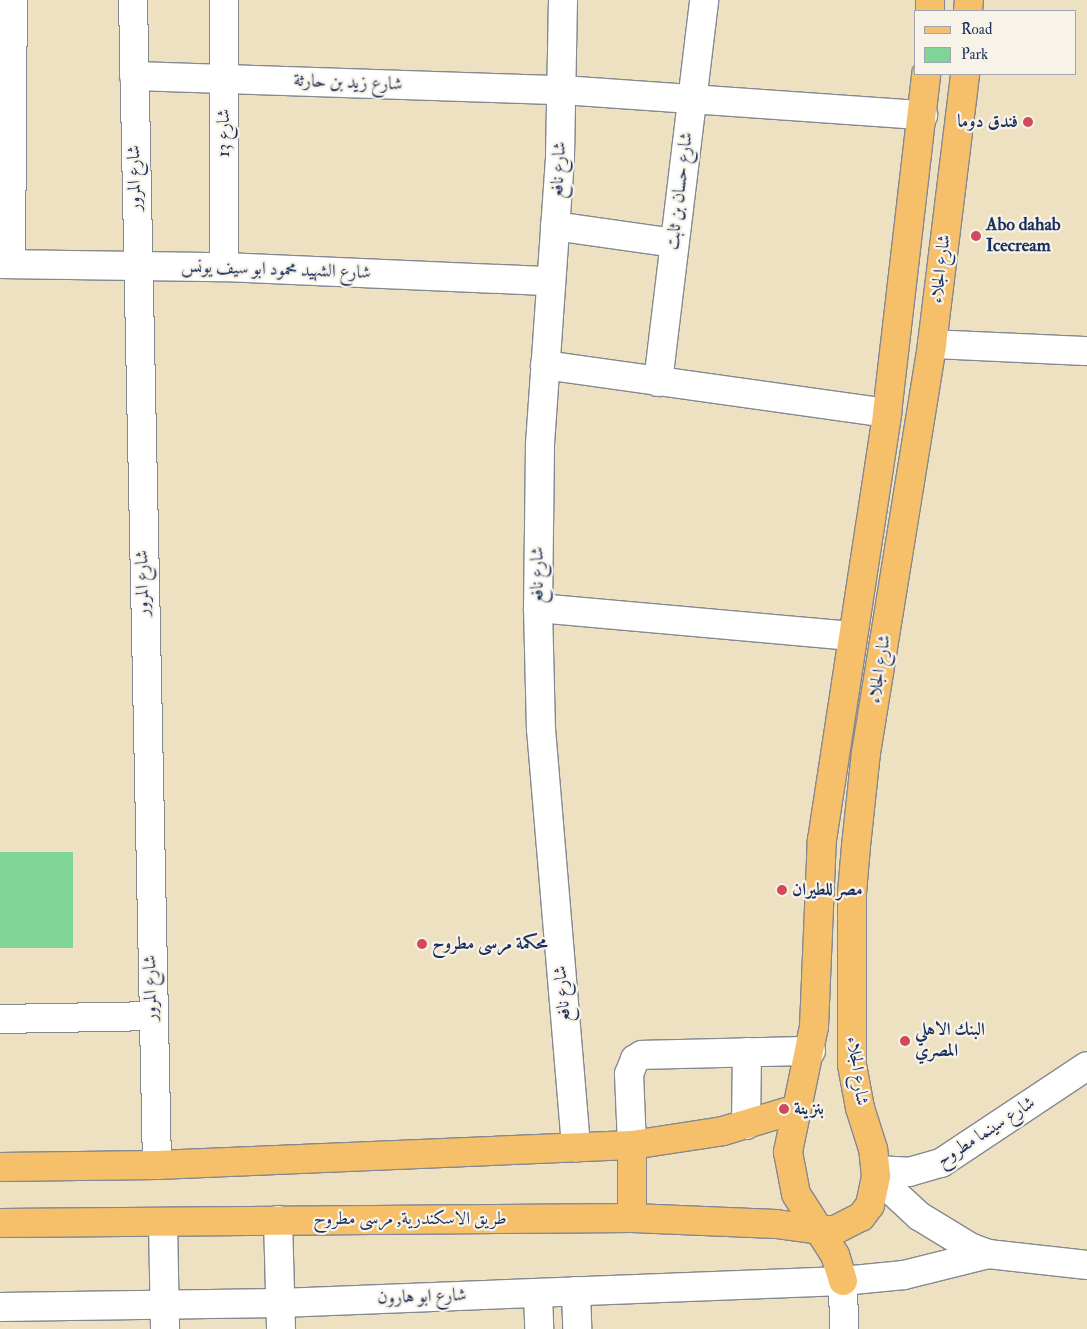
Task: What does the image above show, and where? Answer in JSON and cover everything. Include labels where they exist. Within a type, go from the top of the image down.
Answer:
[{"type":"main road","name":"شارع الجلاء","points":[[843,1281],[835,1254],[800,1201],[790,1173],[788,1152],[796,1109],[811,1051],[822,840],[887,413],[923,115],[926,75]]},
{"type":"main road","name":"شارع الجلاء","points":[[820,1230],[835,1230],[862,1217],[870,1205],[876,1173],[852,1065],[852,893],[866,753],[932,344],[965,75]]},
{"type":"main road","points":[[0,1167],[157,1165],[632,1145],[698,1136],[746,1125],[796,1109]]},
{"type":"main road","points":[[632,1145],[632,1218]]},
{"type":"main road","name":"طريق الاسكندرية, مرسى مطروح","points":[[0,1223],[632,1218],[776,1224],[820,1230]]},
{"type":"street","points":[[5,264],[6,76],[14,0]]},
{"type":"street","name":"شارع المرور","points":[[133,0],[151,1016],[157,1165]]},
{"type":"street","name":"شارع 13","points":[[224,0],[224,267]]},
{"type":"street","name":"شارع نافع","points":[[563,0],[562,90],[545,365],[538,608],[541,729],[576,1148]]},
{"type":"street","name":"شارع حسان بن ثابت","points":[[658,382],[704,0]]},
{"type":"street","name":"شارع زيد بن حارثة","points":[[134,76],[562,90],[923,115]]},
{"type":"street","points":[[555,226],[674,243]]},
{"type":"street","name":"شارع الشهيد محمود ابو سيف يونس","points":[[5,264],[224,267],[551,281]]},
{"type":"street","points":[[932,344],[1087,351]]},
{"type":"street","points":[[545,365],[887,413]]},
{"type":"street","points":[[538,608],[852,636]]},
{"type":"street","points":[[0,1019],[151,1016]]},
{"type":"street","points":[[632,1145],[629,1074],[635,1059],[649,1053],[811,1051]]},
{"type":"street","points":[[746,1125],[747,1052]]},
{"type":"street","name":"شارع سينما مطروح","points":[[876,1173],[909,1172],[941,1163],[1087,1066]]},
{"type":"street","points":[[876,1173],[935,1227],[988,1254],[1087,1266]]},
{"type":"street","points":[[278,1220],[281,1316]]},
{"type":"street","points":[[163,1222],[165,1317]]},
{"type":"street","name":"شارع ابو هارون","points":[[0,1307],[165,1317],[281,1316],[538,1293],[843,1281],[913,1273],[988,1254]]},
{"type":"street","points":[[843,1281],[844,1329]]},
{"type":"street","points":[[576,1291],[577,1329]]},
{"type":"street","points":[[538,1293],[539,1329]]},
{"type":"green space","points":[[0,852],[73,852],[73,948],[0,948]]},
{"type":"place","name":"فندق دوما","points":[[1028,122]]},
{"type":"place","name":"Abo dahab Icecream","points":[[976,236]]},
{"type":"place","name":"مصر للطيران","points":[[782,890]]},
{"type":"place","name":"محكمة مرسى مطروح","points":[[422,944]]},
{"type":"place","name":"البنك الاهلي المصري","points":[[905,1041]]},
{"type":"place","name":"بنزينة","points":[[784,1109]]}]
